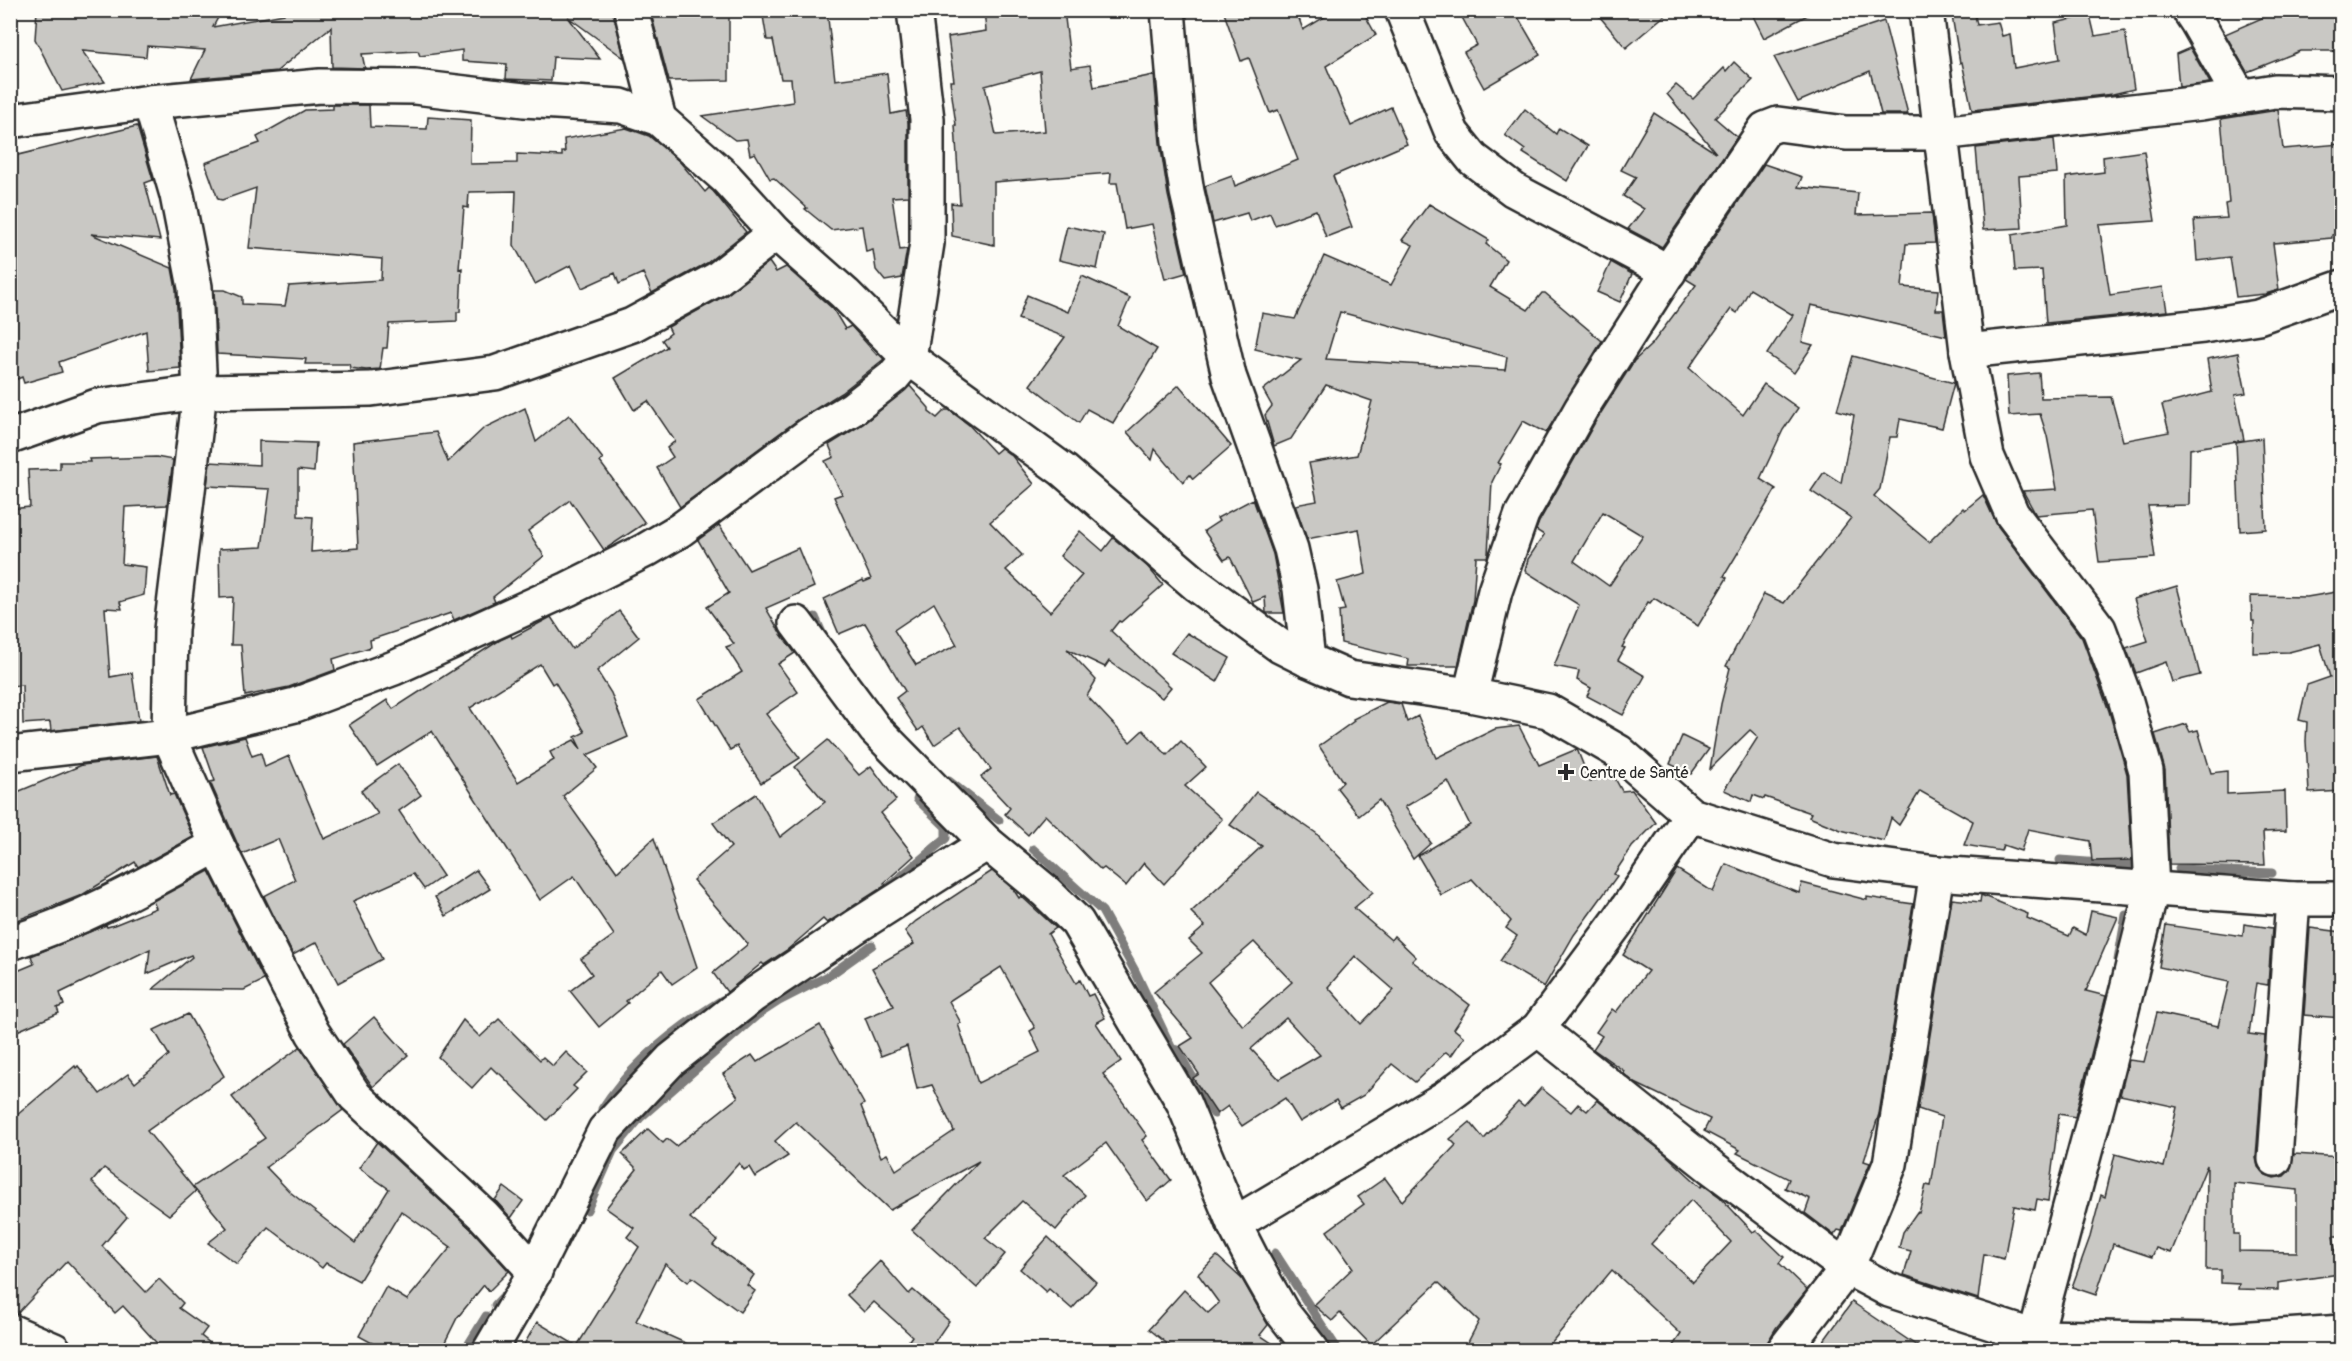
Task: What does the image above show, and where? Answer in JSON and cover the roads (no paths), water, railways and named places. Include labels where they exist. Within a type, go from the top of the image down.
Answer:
[{"type":"street","points":[[631,10],[659,119]]},
{"type":"street","points":[[10,754],[169,736],[295,705],[394,668],[568,589],[646,550],[680,530],[810,434],[852,409],[893,377],[909,358],[927,243],[927,119],[914,10]]},
{"type":"street","points":[[1168,10],[1179,141],[1187,192],[1229,376],[1258,463],[1291,549],[1300,589],[1308,660]]},
{"type":"street","points":[[1402,10],[1452,134],[1473,159],[1514,190],[1669,272]]},
{"type":"street","points":[[1926,10],[1967,351],[1987,456],[2012,514],[2099,629],[2125,698],[2146,771],[2152,889],[2104,1081],[2032,1344]]},
{"type":"street","points":[[2189,10],[2240,97]]},
{"type":"street","points":[[10,121],[150,102],[320,86],[415,87],[524,100],[621,106],[659,119],[726,178],[777,233],[845,294],[909,358],[1063,470],[1197,585],[1280,646],[1308,660],[1349,678],[1470,695],[1548,711],[1619,752],[1691,815],[1833,860],[1937,873],[2292,899],[2342,899]]},
{"type":"street","points":[[1470,695],[1495,591],[1522,514],[1581,409],[1765,129],[1778,124],[1846,133],[1941,133],[2275,91],[2342,93]]},
{"type":"street","points":[[150,102],[177,195],[195,287],[200,392],[171,630],[169,736],[217,845],[313,1033],[355,1096],[484,1216],[535,1272]]},
{"type":"street","points":[[10,437],[97,406],[200,392],[371,389],[495,373],[632,325],[717,279],[777,233]]},
{"type":"street","points":[[1967,351],[2203,326],[2258,317],[2342,287]]},
{"type":"street","points":[[796,623],[875,729],[987,843],[1045,891],[1077,922],[1183,1102],[1234,1224],[1282,1312],[1312,1350]]},
{"type":"street","points":[[1234,1224],[1445,1098],[1538,1029],[1619,920],[1691,815]]},
{"type":"street","points":[[490,1350],[535,1272],[605,1130],[671,1060],[752,996],[987,843]]},
{"type":"street","points":[[10,943],[46,932],[122,897],[217,845]]},
{"type":"street","points":[[1785,1350],[1847,1268],[1890,1164],[1937,873]]},
{"type":"street","points":[[2276,1159],[2292,899]]},
{"type":"street","points":[[1538,1029],[1711,1167],[1847,1268],[1889,1290],[2032,1344],[2222,1340],[2342,1332]]},
{"type":"street","points":[[14,1339],[54,1350]]},
{"type":"waterway","points":[[815,617],[823,635]]},
{"type":"waterway","points":[[949,781],[999,820]]},
{"type":"waterway","points":[[885,890],[946,838],[946,827],[917,799]]},
{"type":"waterway","points":[[1033,849],[1102,911],[1135,971],[1172,1049],[1177,1050],[1214,1114]]},
{"type":"waterway","points":[[2060,860],[2141,866]]},
{"type":"waterway","points":[[2179,869],[2272,873]]},
{"type":"waterway","points":[[2118,960],[2126,915]]},
{"type":"waterway","points":[[579,1208],[587,1210],[613,1151],[641,1117],[756,1016],[779,1001],[830,975],[872,945]]},
{"type":"waterway","points":[[602,1109],[627,1076],[656,1048],[688,1022],[722,1000]]},
{"type":"waterway","points":[[1275,1253],[1338,1350]]},
{"type":"waterway","points":[[495,1305],[508,1291]]},
{"type":"waterway","points":[[465,1350],[486,1316]]},
{"type":"place","name":"Centre de Santé","points":[[1566,772]]}]
